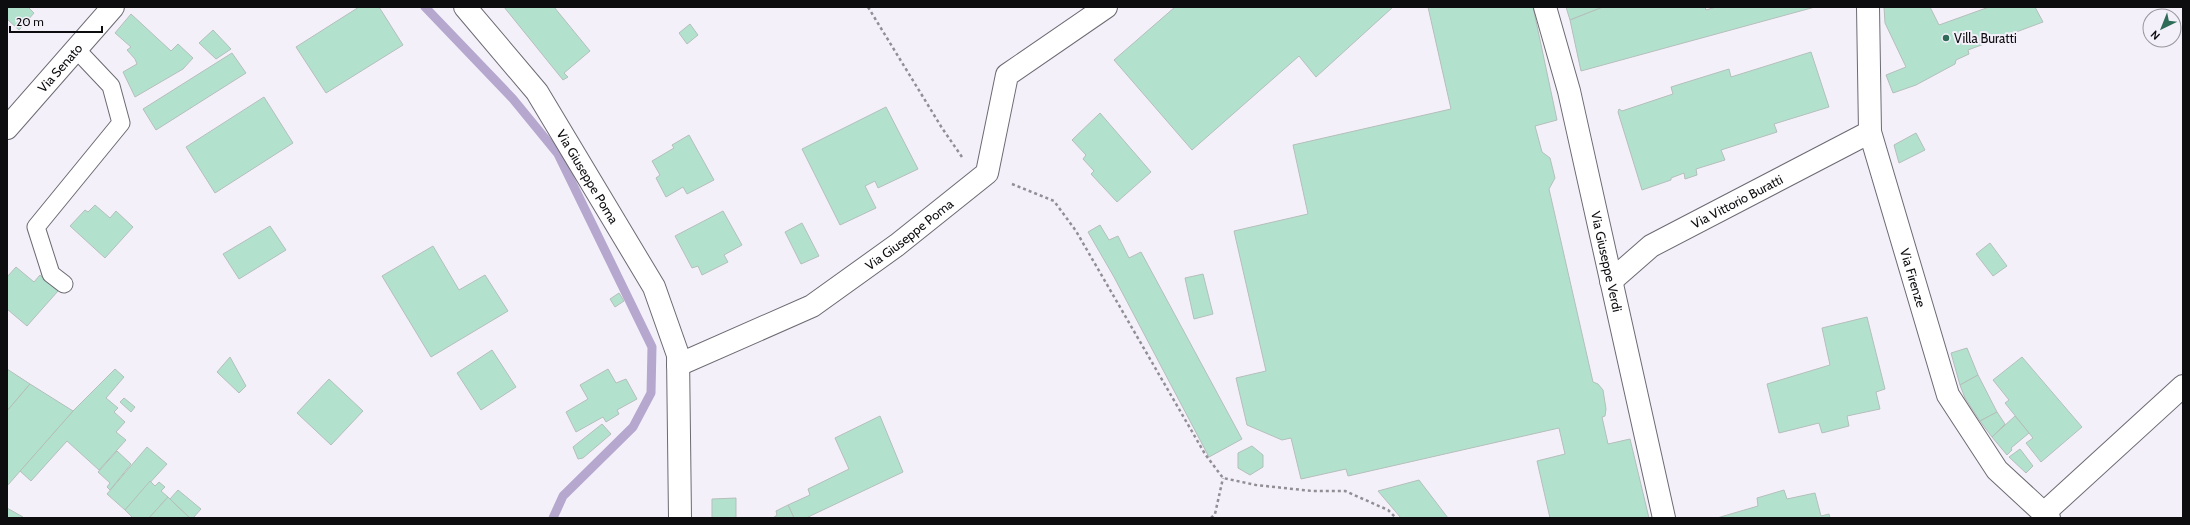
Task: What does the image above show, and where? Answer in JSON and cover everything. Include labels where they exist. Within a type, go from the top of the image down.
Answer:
[{"type":"street","name":"Via Senato","points":[[7,128],[113,7]]},
{"type":"street","name":"Via Giuseppe Poma","points":[[465,7],[537,92],[654,287],[678,355],[680,518]]},
{"type":"street","points":[[987,173],[1006,75],[1106,7]]},
{"type":"street","name":"Via Giuseppe Verdi","points":[[1545,7],[1569,91],[1664,518]]},
{"type":"street","name":"Via Firenze","points":[[1868,7],[1870,132],[1948,395],[1997,470],[2046,516],[2183,386]]},
{"type":"street","name":"Via Vittorio Buratti","points":[[1612,281],[1651,246],[1870,132]]},
{"type":"street","name":"Via Giuseppe Poma","points":[[678,365],[812,306],[897,244],[987,173]]},
{"type":"lane","points":[[64,284],[51,274],[36,227],[121,123],[111,86],[76,49]]},
{"type":"path","points":[[868,7],[957,152],[971,165],[1054,201],[1076,232],[1205,454],[1223,478],[1256,485],[1312,491],[1345,491],[1388,510],[1396,518]]},
{"type":"path","points":[[1211,518],[1215,514],[1223,478]]},
{"type":"building","points":[[7,7],[28,7],[34,13],[19,30],[7,19]]},
{"type":"building","points":[[359,7],[379,7],[403,45],[326,93],[296,47]]},
{"type":"building","points":[[504,7],[554,7],[590,51],[564,73],[568,77],[563,80]]},
{"type":"building","points":[[1175,7],[1393,7],[1316,77],[1299,56],[1192,150],[1114,60]]},
{"type":"building","points":[[1428,7],[1533,7],[1557,120],[1535,126],[1542,152],[1550,158],[1555,178],[1549,189],[1593,382],[1598,384],[1603,390],[1606,409],[1605,416],[1602,417],[1608,444],[1630,439],[1649,518],[1550,518],[1537,461],[1565,454],[1559,428],[1348,476],[1346,469],[1301,479],[1291,438],[1282,440],[1247,425],[1236,378],[1266,371],[1234,231],[1308,214],[1293,145],[1451,109]]},
{"type":"building","points":[[1566,7],[1603,7],[1570,20]]},
{"type":"building","points":[[1603,7],[1705,7],[1706,10],[1716,7],[1815,7],[1581,71],[1570,20]]},
{"type":"building","name":"Villa Buratti","points":[[1884,7],[1930,7],[1939,25],[1989,7],[2035,7],[2043,22],[1968,50],[1969,54],[1956,60],[1955,64],[1916,85],[1893,93],[1886,75],[1906,67],[1885,23]]},
{"type":"building","points":[[131,14],[171,51],[178,44],[193,58],[183,69],[135,97],[123,72],[137,64],[135,59],[127,50],[131,47],[115,33]]},
{"type":"building","points":[[690,24],[698,35],[687,44],[679,33]]},
{"type":"building","points":[[213,30],[231,49],[216,59],[199,43]]},
{"type":"building","points":[[1811,52],[1829,107],[1774,124],[1777,132],[1721,150],[1725,160],[1696,169],[1697,175],[1685,179],[1684,173],[1671,178],[1671,180],[1642,190],[1618,112],[1619,109],[1622,111],[1673,94],[1671,87],[1729,69],[1731,77]]},
{"type":"building","points":[[232,53],[246,73],[156,130],[143,109]]},
{"type":"building","points":[[264,97],[293,143],[215,193],[186,147]]},
{"type":"building","points":[[886,107],[918,169],[878,188],[875,181],[865,186],[876,208],[840,225],[802,149]]},
{"type":"building","points":[[1100,113],[1151,172],[1117,202],[1091,174],[1094,171],[1083,159],[1086,155],[1072,140]]},
{"type":"building","points":[[1916,133],[1925,150],[1899,163],[1894,145]]},
{"type":"building","points":[[689,135],[714,180],[687,194],[683,187],[666,197],[656,178],[660,175],[652,161],[674,148],[672,145]]},
{"type":"building","points":[[95,205],[110,218],[116,211],[133,227],[105,258],[70,226],[85,210],[88,212]]},
{"type":"building","points":[[723,211],[742,245],[724,255],[728,262],[702,275],[698,266],[692,268],[675,236]]},
{"type":"building","points":[[802,223],[819,256],[801,264],[785,232]]},
{"type":"building","points":[[1100,225],[1109,240],[1118,236],[1129,258],[1141,252],[1242,439],[1209,457],[1114,277],[1088,232]]},
{"type":"building","points":[[270,226],[286,250],[239,279],[223,254]]},
{"type":"building","points":[[1990,243],[2007,266],[1993,276],[1976,254]]},
{"type":"building","points":[[433,246],[459,290],[485,275],[508,311],[431,357],[382,276]]},
{"type":"building","points":[[16,267],[34,282],[40,275],[58,291],[27,326],[7,309],[7,277]]},
{"type":"building","points":[[1203,274],[1213,314],[1194,319],[1185,278]]},
{"type":"building","points":[[619,293],[624,301],[615,307],[610,299]]},
{"type":"building","points":[[1867,317],[1885,389],[1876,392],[1880,409],[1847,416],[1849,426],[1822,433],[1819,423],[1779,433],[1767,384],[1830,365],[1822,328]]},
{"type":"building","points":[[1967,348],[1978,375],[1960,385],[1951,353]]},
{"type":"building","points":[[492,350],[516,387],[481,410],[457,373]]},
{"type":"building","points":[[230,357],[246,386],[239,393],[217,372]]},
{"type":"building","points":[[2022,357],[2082,427],[2041,462],[2026,443],[2033,438],[2005,403],[2009,400],[1993,380]]},
{"type":"building","points":[[7,369],[30,384],[7,411]]},
{"type":"building","points":[[115,369],[124,377],[106,398],[118,408],[114,412],[125,422],[116,432],[126,440],[99,470],[67,441],[31,481],[20,471],[73,411]]},
{"type":"building","points":[[608,369],[616,383],[626,379],[637,399],[617,410],[619,414],[606,422],[603,417],[576,432],[566,412],[588,399],[580,385]]},
{"type":"building","points":[[1978,375],[1997,412],[1980,421],[1965,398],[1960,385]]},
{"type":"building","points":[[329,379],[363,411],[331,445],[297,413]]},
{"type":"building","points":[[30,384],[73,411],[7,486],[7,411]]},
{"type":"building","points":[[124,398],[135,407],[131,412],[120,402]]},
{"type":"building","points":[[1997,412],[2005,424],[1992,437],[1980,421]]},
{"type":"building","points":[[880,416],[903,472],[806,518],[794,518],[788,505],[810,495],[808,489],[849,469],[835,438]]},
{"type":"building","points":[[2015,416],[2029,433],[2011,448],[2012,450],[2007,455],[1992,437]]},
{"type":"building","points":[[602,424],[611,434],[583,458],[578,459],[573,447]]},
{"type":"building","points":[[1252,446],[1263,455],[1263,467],[1250,475],[1238,468],[1238,453]]},
{"type":"building","points":[[147,447],[167,464],[125,510],[107,494]]},
{"type":"building","points":[[2020,449],[2033,466],[2026,473],[2009,457]]},
{"type":"building","points":[[117,451],[131,464],[110,490],[107,487],[110,483],[98,472]]},
{"type":"building","points":[[1419,480],[1448,518],[1401,518],[1378,491]]},
{"type":"building","points":[[150,481],[155,486],[159,482],[165,487],[161,491],[168,497],[149,518],[133,518],[125,510]]},
{"type":"building","points":[[178,490],[201,509],[193,518],[190,518],[170,499]]},
{"type":"building","points":[[1784,490],[1787,499],[1815,493],[1821,516],[1829,514],[1830,518],[1717,518],[1758,506],[1757,498]]},
{"type":"building","points":[[168,497],[179,508],[190,518],[149,518]]},
{"type":"building","points":[[736,498],[736,518],[712,518],[712,499]]},
{"type":"building","points":[[788,505],[794,518],[773,518],[777,515],[776,511]]},
{"type":"building","points":[[7,508],[23,517],[24,518],[7,518]]},
{"type":"waterway","points":[[425,7],[513,99],[558,154],[652,347],[651,393],[633,427],[563,496],[553,518]]},
{"type":"place","name":"Villa Buratti","points":[[1946,38]]}]
